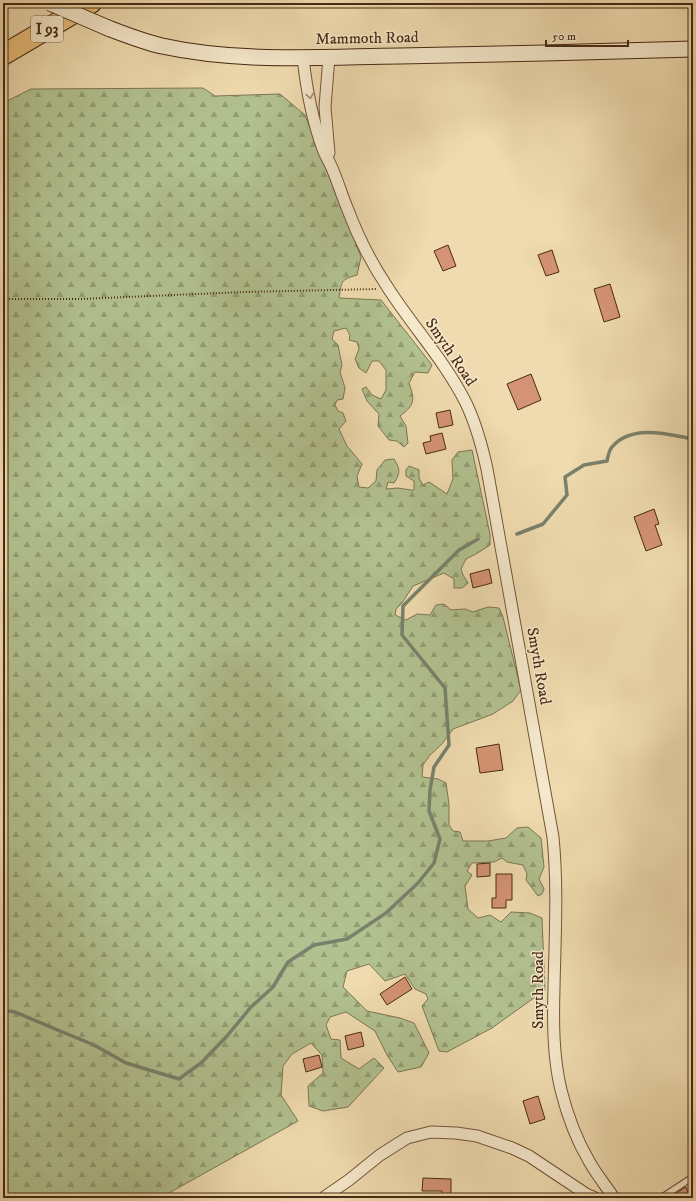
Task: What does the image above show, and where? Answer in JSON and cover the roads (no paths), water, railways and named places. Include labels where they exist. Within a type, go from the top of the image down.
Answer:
[{"type":"highway","name":"I 93","points":[[3,55],[91,3]]},
{"type":"main road","name":"Mammoth Road","points":[[50,3],[137,39],[190,52],[231,56],[273,58],[517,54],[693,49]]},
{"type":"street","name":"Smyth Road","points":[[303,57],[317,131],[323,150],[332,167],[348,211],[377,271],[388,289],[449,373],[476,426],[484,454],[553,837],[555,867],[553,1027],[556,1065],[568,1114],[578,1138],[589,1161],[614,1198]]},
{"type":"street","name":"Smyth Road","points":[[329,57],[324,107],[332,167]]},
{"type":"street","points":[[323,1198],[349,1180],[380,1155],[407,1138],[431,1132],[477,1136],[512,1148],[529,1156],[586,1194],[595,1198]]},
{"type":"lane","points":[[661,1198],[693,1177]]},
{"type":"waterway","points":[[517,534],[543,524],[567,495],[565,477],[584,465],[607,461],[611,448],[620,440],[629,435],[650,432],[693,439]]},
{"type":"waterway","points":[[3,1010],[15,1012],[94,1045],[126,1063],[179,1079],[201,1063],[227,1036],[251,1007],[273,987],[288,962],[314,945],[347,939],[386,913],[418,883],[434,863],[440,839],[429,811],[430,790],[434,767],[449,745],[445,688],[402,635],[403,606],[459,550],[478,539]]}]
